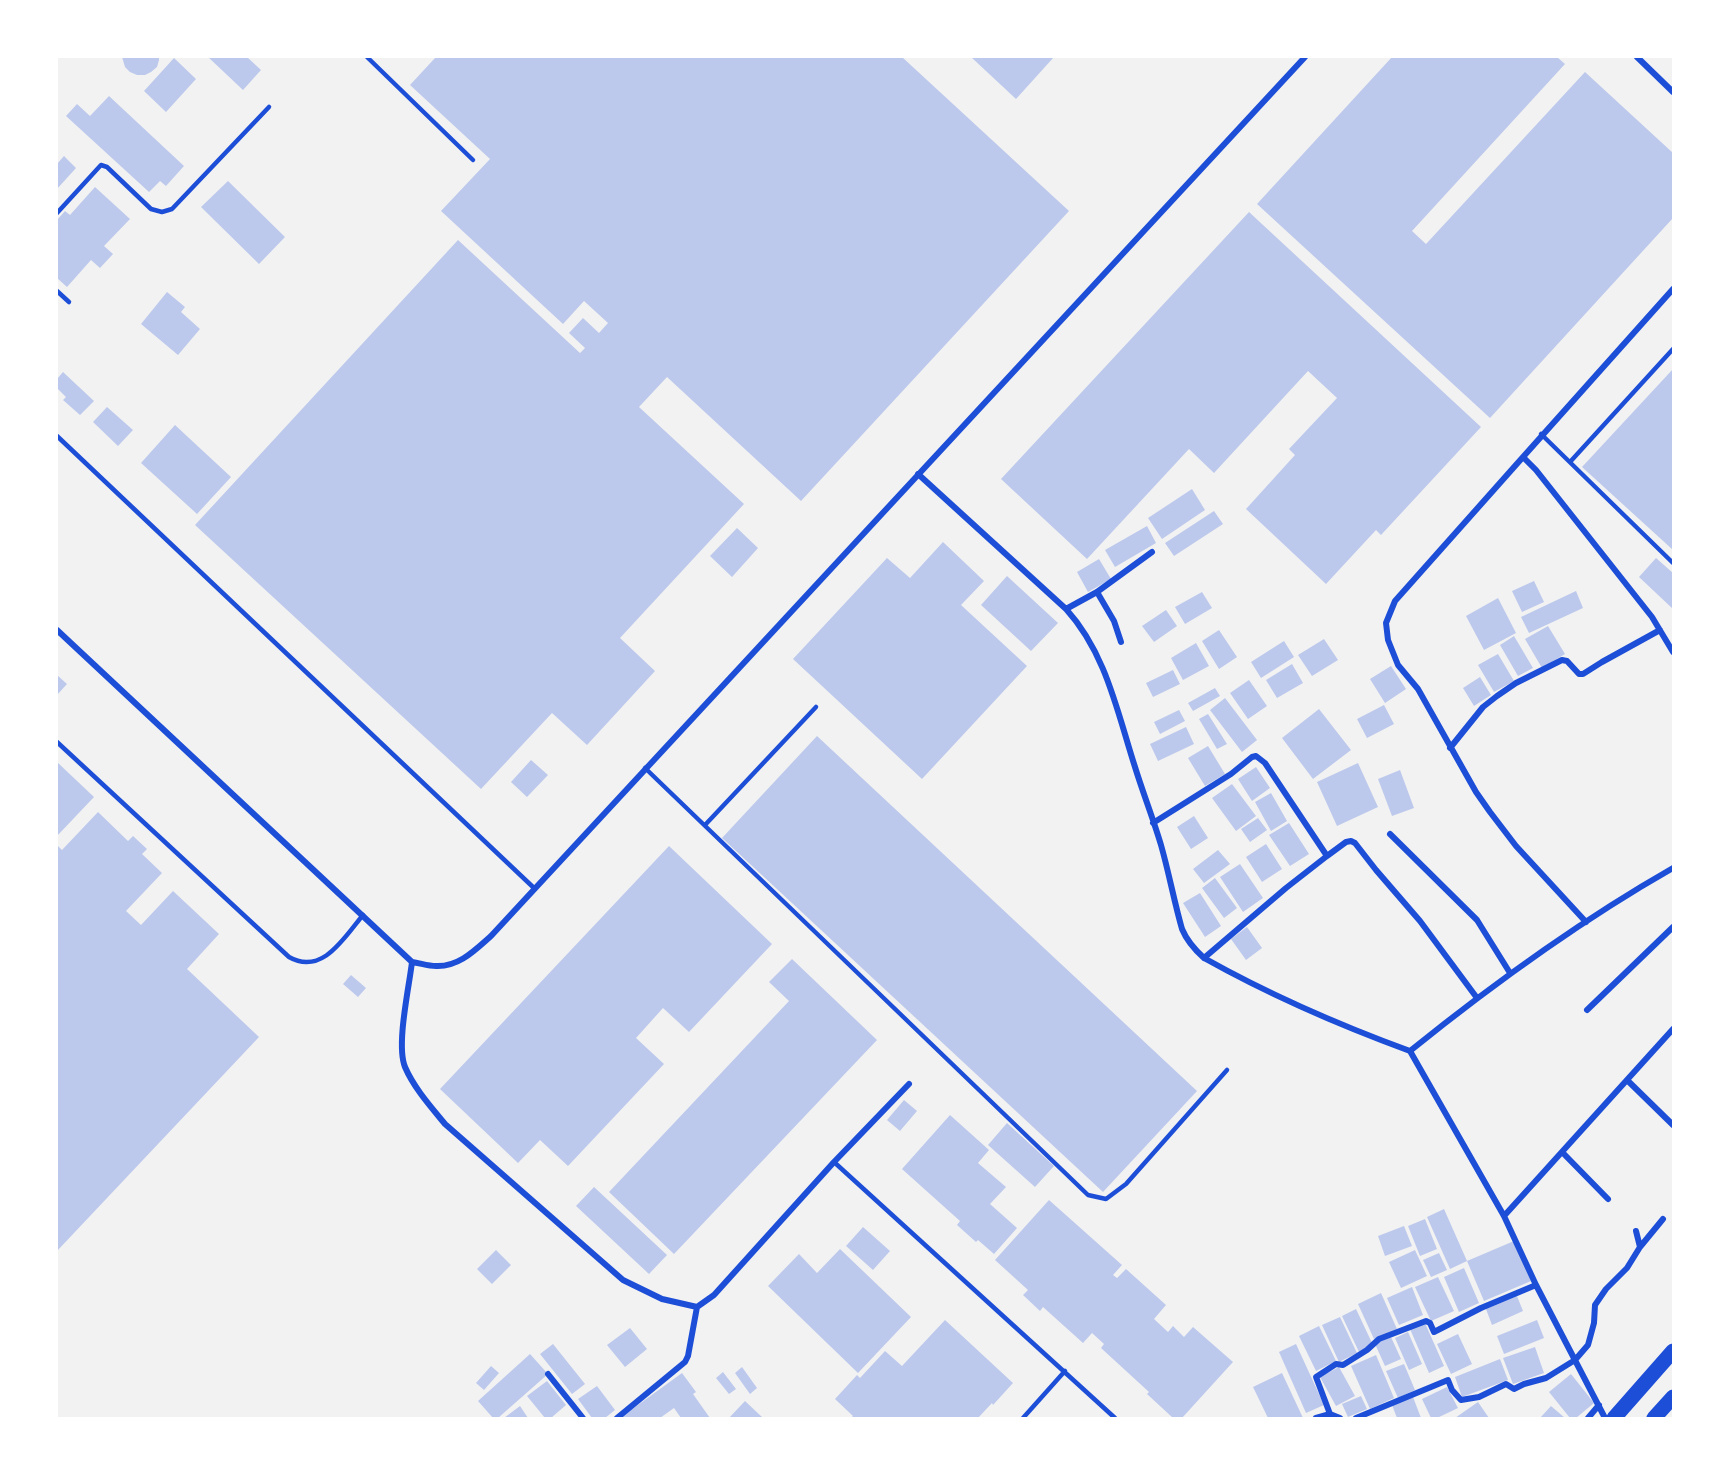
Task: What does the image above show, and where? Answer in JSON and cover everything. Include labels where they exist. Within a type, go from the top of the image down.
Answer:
[{"type":"main road","points":[[1614,1418],[1673,1352]]},
{"type":"main road","points":[[1654,1418],[1673,1397]]},
{"type":"street","points":[[57,630],[412,962],[437,966],[451,965],[460,961],[490,936],[1305,57]]},
{"type":"street","points":[[1636,57],[1673,92]]},
{"type":"street","points":[[1586,922],[1516,846],[1476,792],[1418,689],[1398,665],[1388,640],[1386,622],[1395,601],[1541,434],[1673,289]]},
{"type":"street","points":[[1523,457],[1536,470],[1652,617],[1673,652]]},
{"type":"street","points":[[918,474],[1080,624],[1103,667],[1153,823],[1186,939],[1204,958],[1292,1004],[1410,1051],[1504,1216],[1536,1285],[1605,1418]]},
{"type":"street","points":[[1066,609],[1097,592],[1152,552]]},
{"type":"street","points":[[1097,592],[1114,621],[1121,642]]},
{"type":"street","points":[[1450,748],[1483,707],[1516,683],[1562,660],[1571,664],[1579,674],[1583,674],[1660,630]]},
{"type":"street","points":[[1153,823],[1256,756],[1265,763],[1327,856]]},
{"type":"street","points":[[1390,834],[1478,920],[1510,973]]},
{"type":"street","points":[[1204,958],[1286,888],[1346,842],[1351,841],[1419,921],[1477,998]]},
{"type":"street","points":[[1410,1051],[1510,973],[1633,891],[1673,868]]},
{"type":"street","points":[[1587,1010],[1673,927]]},
{"type":"street","points":[[412,962],[402,1046],[405,1066],[422,1095],[445,1124],[623,1280],[662,1299],[697,1307]]},
{"type":"street","points":[[1504,1216],[1673,1029]]},
{"type":"street","points":[[1627,1080],[1673,1125]]},
{"type":"street","points":[[618,1418],[685,1362],[697,1307],[714,1294],[834,1162],[909,1084]]},
{"type":"street","points":[[1562,1152],[1608,1198]]},
{"type":"street","points":[[1356,1418],[1448,1380],[1452,1390],[1461,1400],[1479,1397],[1506,1384],[1514,1389],[1546,1378],[1575,1360],[1588,1345],[1594,1323],[1595,1305],[1606,1289],[1627,1268],[1640,1247],[1663,1219]]},
{"type":"street","points":[[1636,1231],[1640,1247]]},
{"type":"street","points":[[1330,1414],[1316,1377],[1336,1364],[1343,1365],[1367,1350],[1379,1339],[1426,1321],[1430,1323],[1434,1332],[1481,1308],[1536,1285]]},
{"type":"street","points":[[548,1374],[583,1418]]},
{"type":"street","points":[[1588,1418],[1599,1405]]},
{"type":"street","points":[[1316,1418],[1330,1414],[1340,1418]]},
{"type":"lane","points":[[367,57],[473,160]]},
{"type":"lane","points":[[57,213],[101,165],[107,167],[152,209],[162,212],[172,210],[269,107]]},
{"type":"lane","points":[[57,291],[69,302]]},
{"type":"lane","points":[[1570,462],[1673,349]]},
{"type":"lane","points":[[1541,434],[1673,564]]},
{"type":"lane","points":[[57,436],[534,888]]},
{"type":"lane","points":[[705,825],[816,707]]},
{"type":"lane","points":[[57,742],[289,957],[304,963],[313,963],[322,959],[363,915]]},
{"type":"lane","points":[[645,768],[1088,1195],[1106,1199],[1126,1184],[1227,1070]]},
{"type":"lane","points":[[834,1162],[1115,1418]]},
{"type":"lane","points":[[1023,1418],[1065,1371]]},
{"type":"building","points":[[122,57],[159,57],[159,60],[157,67],[151,72],[137,75],[125,67]]},
{"type":"building","points":[[208,57],[247,57],[261,70],[243,90]]},
{"type":"building","points":[[433,57],[902,57],[1069,211],[801,501],[667,377],[639,407],[744,504],[620,638],[655,671],[587,745],[552,713],[481,789],[195,525],[458,240],[580,353],[585,348],[569,333],[583,318],[599,333],[608,323],[584,301],[563,324],[441,211],[490,159],[410,85],[435,58]]},
{"type":"building","points":[[971,57],[1054,57],[1016,99]]},
{"type":"building","points":[[1392,57],[1557,57],[1565,64],[1412,231],[1426,244],[1585,72],[1673,153],[1673,218],[1490,418],[1257,204]]},
{"type":"building","points":[[174,58],[196,79],[166,112],[144,91]]},
{"type":"building","points":[[109,96],[184,166],[166,186],[160,181],[149,192],[66,116],[77,104],[90,116]]},
{"type":"building","points":[[64,156],[76,168],[57,189],[57,164]]},
{"type":"building","points":[[228,181],[285,237],[259,264],[201,207]]},
{"type":"building","points":[[95,187],[130,219],[104,246],[113,254],[100,268],[91,260],[67,287],[57,278],[57,220],[65,211],[70,215]]},
{"type":"building","points":[[1249,212],[1481,427],[1381,535],[1376,530],[1326,584],[1246,509],[1295,455],[1289,449],[1337,398],[1308,371],[1214,473],[1189,449],[1087,559],[1001,479]]},
{"type":"building","points":[[167,292],[185,307],[181,312],[200,329],[178,355],[141,324]]},
{"type":"building","points":[[1673,369],[1673,550],[1582,467]]},
{"type":"building","points":[[63,372],[94,401],[80,415],[63,400],[66,397],[57,388],[57,379]]},
{"type":"building","points":[[107,407],[133,430],[118,446],[93,422]]},
{"type":"building","points":[[175,425],[231,477],[197,514],[141,463]]},
{"type":"building","points":[[1192,489],[1205,510],[1162,539],[1148,518]]},
{"type":"building","points":[[1214,511],[1223,524],[1174,556],[1165,543]]},
{"type":"building","points":[[1147,526],[1156,543],[1115,567],[1105,550]]},
{"type":"building","points":[[737,528],[758,548],[732,577],[710,556]]},
{"type":"building","points":[[943,542],[984,581],[961,605],[1027,666],[922,779],[793,659],[887,558],[910,578]]},
{"type":"building","points":[[1656,558],[1673,573],[1673,609],[1639,577]]},
{"type":"building","points":[[1099,559],[1111,579],[1088,592],[1077,572]]},
{"type":"building","points":[[1007,576],[1058,623],[1031,651],[981,605]]},
{"type":"building","points":[[1534,581],[1544,602],[1522,612],[1512,591]]},
{"type":"building","points":[[1576,591],[1583,608],[1529,633],[1521,617]]},
{"type":"building","points":[[1202,592],[1212,608],[1185,624],[1175,607]]},
{"type":"building","points":[[1498,598],[1516,633],[1484,650],[1466,616]]},
{"type":"building","points":[[1166,610],[1177,626],[1154,642],[1142,626]]},
{"type":"building","points":[[1548,626],[1565,654],[1542,668],[1525,639]]},
{"type":"building","points":[[1219,630],[1237,657],[1219,669],[1202,641]]},
{"type":"building","points":[[1514,636],[1533,668],[1518,676],[1500,645]]},
{"type":"building","points":[[1324,639],[1338,660],[1312,676],[1298,655]]},
{"type":"building","points":[[1284,641],[1294,657],[1261,678],[1251,662]]},
{"type":"building","points":[[1196,643],[1209,666],[1183,680],[1171,658]]},
{"type":"building","points":[[1498,654],[1514,681],[1494,692],[1478,665]]},
{"type":"building","points":[[1292,664],[1303,683],[1277,698],[1266,680]]},
{"type":"building","points":[[1391,666],[1406,689],[1385,703],[1370,679]]},
{"type":"building","points":[[1173,670],[1180,684],[1153,697],[1146,683]]},
{"type":"building","points":[[57,675],[67,684],[57,695]]},
{"type":"building","points":[[1480,677],[1491,695],[1474,706],[1463,688]]},
{"type":"building","points":[[1249,680],[1267,706],[1248,719],[1230,693]]},
{"type":"building","points":[[1215,688],[1220,696],[1193,711],[1188,703]]},
{"type":"building","points":[[1225,698],[1257,740],[1242,752],[1210,710]]},
{"type":"building","points":[[1384,705],[1394,724],[1367,738],[1357,719]]},
{"type":"building","points":[[1319,709],[1351,750],[1313,779],[1282,738]]},
{"type":"building","points":[[1179,710],[1185,721],[1160,734],[1154,722]]},
{"type":"building","points":[[1208,714],[1227,744],[1217,749],[1199,719]]},
{"type":"building","points":[[1186,727],[1194,744],[1158,761],[1150,744]]},
{"type":"building","points":[[817,736],[1197,1091],[1103,1192],[722,838]]},
{"type":"building","points":[[1208,746],[1225,774],[1205,786],[1188,758]]},
{"type":"building","points":[[531,760],[548,775],[527,797],[511,782]]},
{"type":"building","points":[[57,762],[94,797],[57,836]]},
{"type":"building","points":[[1358,763],[1378,807],[1337,826],[1317,782]]},
{"type":"building","points":[[1256,767],[1270,788],[1252,801],[1238,779]]},
{"type":"building","points":[[1400,770],[1414,808],[1392,816],[1378,779]]},
{"type":"building","points":[[1232,784],[1256,816],[1236,831],[1212,798]]},
{"type":"building","points":[[1271,793],[1287,821],[1271,831],[1255,802]]},
{"type":"building","points":[[98,812],[128,841],[133,836],[147,849],[142,854],[162,873],[126,911],[141,925],[173,891],[219,934],[187,969],[259,1037],[57,1251],[57,845],[62,850]]},
{"type":"building","points":[[1194,816],[1208,838],[1191,849],[1177,827]]},
{"type":"building","points":[[1258,818],[1267,830],[1250,842],[1241,829]]},
{"type":"building","points":[[1289,823],[1309,854],[1290,866],[1269,835]]},
{"type":"building","points":[[1266,844],[1282,869],[1262,882],[1246,857]]},
{"type":"building","points":[[669,846],[772,944],[689,1032],[663,1008],[636,1038],[664,1064],[568,1166],[540,1140],[518,1163],[440,1089]]},
{"type":"building","points":[[1218,850],[1230,864],[1204,883],[1193,869]]},
{"type":"building","points":[[1240,864],[1263,898],[1243,912],[1220,877]]},
{"type":"building","points":[[1215,878],[1237,908],[1224,918],[1202,888]]},
{"type":"building","points":[[1200,893],[1221,926],[1205,937],[1183,903]]},
{"type":"building","points":[[1247,927],[1262,948],[1246,960],[1231,939]]},
{"type":"building","points":[[792,959],[877,1040],[674,1254],[609,1192],[789,1001],[769,982]]},
{"type":"building","points":[[351,975],[366,988],[358,997],[343,984]]},
{"type":"building","points":[[904,1100],[917,1111],[900,1131],[887,1120]]},
{"type":"building","points":[[950,1115],[989,1150],[978,1163],[1006,1187],[990,1204],[1017,1228],[994,1254],[957,1225],[960,1221],[902,1169]]},
{"type":"building","points":[[1007,1123],[1054,1166],[1035,1187],[988,1145]]},
{"type":"building","points":[[594,1187],[667,1255],[649,1274],[576,1206]]},
{"type":"building","points":[[1049,1200],[1122,1265],[1113,1275],[1117,1278],[1126,1269],[1166,1305],[1154,1319],[1168,1332],[1173,1326],[1184,1337],[1193,1327],[1233,1362],[1182,1418],[1173,1418],[1147,1394],[1149,1392],[1101,1348],[1104,1344],[1092,1333],[1083,1343],[1043,1307],[1040,1311],[1023,1295],[1028,1290],[995,1260]]},
{"type":"building","points":[[1444,1209],[1467,1261],[1450,1269],[1427,1217]]},
{"type":"building","points":[[1425,1219],[1437,1249],[1420,1256],[1408,1226]]},
{"type":"building","points":[[1404,1226],[1412,1246],[1385,1256],[1378,1236]]},
{"type":"building","points":[[863,1227],[890,1251],[873,1270],[846,1246]]},
{"type":"building","points":[[1514,1241],[1531,1281],[1484,1301],[1467,1261]]},
{"type":"building","points":[[840,1249],[911,1317],[858,1373],[768,1286],[799,1254],[817,1273]]},
{"type":"building","points":[[496,1250],[511,1265],[492,1284],[477,1269]]},
{"type":"building","points":[[1415,1250],[1427,1276],[1401,1288],[1389,1262]]},
{"type":"building","points":[[1439,1253],[1447,1270],[1431,1277],[1423,1260]]},
{"type":"building","points":[[1464,1268],[1479,1303],[1459,1312],[1444,1277]]},
{"type":"building","points":[[1438,1277],[1454,1311],[1431,1321],[1415,1287]]},
{"type":"building","points":[[1412,1287],[1423,1315],[1399,1325],[1387,1298]]},
{"type":"building","points":[[1381,1293],[1397,1329],[1374,1339],[1358,1304]]},
{"type":"building","points":[[1517,1296],[1523,1311],[1492,1325],[1486,1309]]},
{"type":"building","points":[[1356,1309],[1373,1345],[1359,1352],[1342,1316]]},
{"type":"building","points":[[1340,1317],[1357,1353],[1339,1362],[1322,1325]]},
{"type":"building","points":[[945,1320],[1013,1383],[993,1405],[992,1403],[978,1418],[851,1418],[853,1416],[835,1399],[857,1375],[860,1378],[885,1351],[902,1366]]},
{"type":"building","points":[[1537,1320],[1544,1338],[1504,1354],[1497,1336]]},
{"type":"building","points":[[1425,1323],[1444,1366],[1429,1373],[1410,1329]]},
{"type":"building","points":[[1319,1326],[1336,1361],[1316,1371],[1299,1336]]},
{"type":"building","points":[[630,1328],[647,1349],[625,1367],[607,1345]]},
{"type":"building","points":[[1408,1332],[1422,1364],[1409,1370],[1395,1338]]},
{"type":"building","points":[[1458,1334],[1472,1364],[1451,1374],[1437,1344]]},
{"type":"building","points":[[1391,1337],[1401,1359],[1385,1366],[1375,1344]]},
{"type":"building","points":[[553,1344],[585,1384],[572,1394],[540,1354]]},
{"type":"building","points":[[1296,1344],[1324,1405],[1306,1413],[1279,1352]]},
{"type":"building","points":[[1535,1347],[1544,1373],[1513,1384],[1503,1358]]},
{"type":"building","points":[[530,1354],[548,1374],[498,1418],[493,1418],[478,1401]]},
{"type":"building","points":[[1376,1355],[1394,1398],[1370,1409],[1351,1366]]},
{"type":"building","points":[[1500,1359],[1508,1380],[1462,1397],[1455,1377]]},
{"type":"building","points":[[1404,1364],[1415,1390],[1398,1398],[1386,1371]]},
{"type":"building","points":[[491,1366],[499,1373],[484,1390],[476,1383]]},
{"type":"building","points":[[742,1367],[757,1388],[750,1394],[735,1373]]},
{"type":"building","points":[[1339,1367],[1355,1396],[1336,1406],[1320,1377]]},
{"type":"building","points":[[723,1372],[736,1389],[729,1394],[716,1378]]},
{"type":"building","points":[[682,1373],[696,1392],[693,1394],[710,1418],[681,1418],[674,1408],[660,1418],[620,1418]]},
{"type":"building","points":[[1282,1373],[1303,1418],[1268,1418],[1253,1387]]},
{"type":"building","points":[[1571,1374],[1594,1403],[1576,1418],[1570,1418],[1549,1392]]},
{"type":"building","points":[[547,1381],[566,1405],[551,1418],[545,1418],[527,1396]]},
{"type":"building","points":[[597,1386],[615,1410],[605,1418],[592,1418],[578,1399]]},
{"type":"building","points":[[1447,1387],[1458,1408],[1437,1418],[1431,1418],[1422,1399]]},
{"type":"building","points":[[1361,1396],[1367,1409],[1348,1417],[1342,1404]]},
{"type":"building","points":[[1413,1397],[1421,1418],[1397,1418],[1392,1405]]},
{"type":"building","points":[[745,1401],[763,1418],[729,1418]]},
{"type":"building","points":[[1478,1402],[1489,1418],[1455,1418]]},
{"type":"building","points":[[520,1406],[528,1418],[504,1418]]},
{"type":"building","points":[[1551,1406],[1565,1418],[1540,1418]]}]
